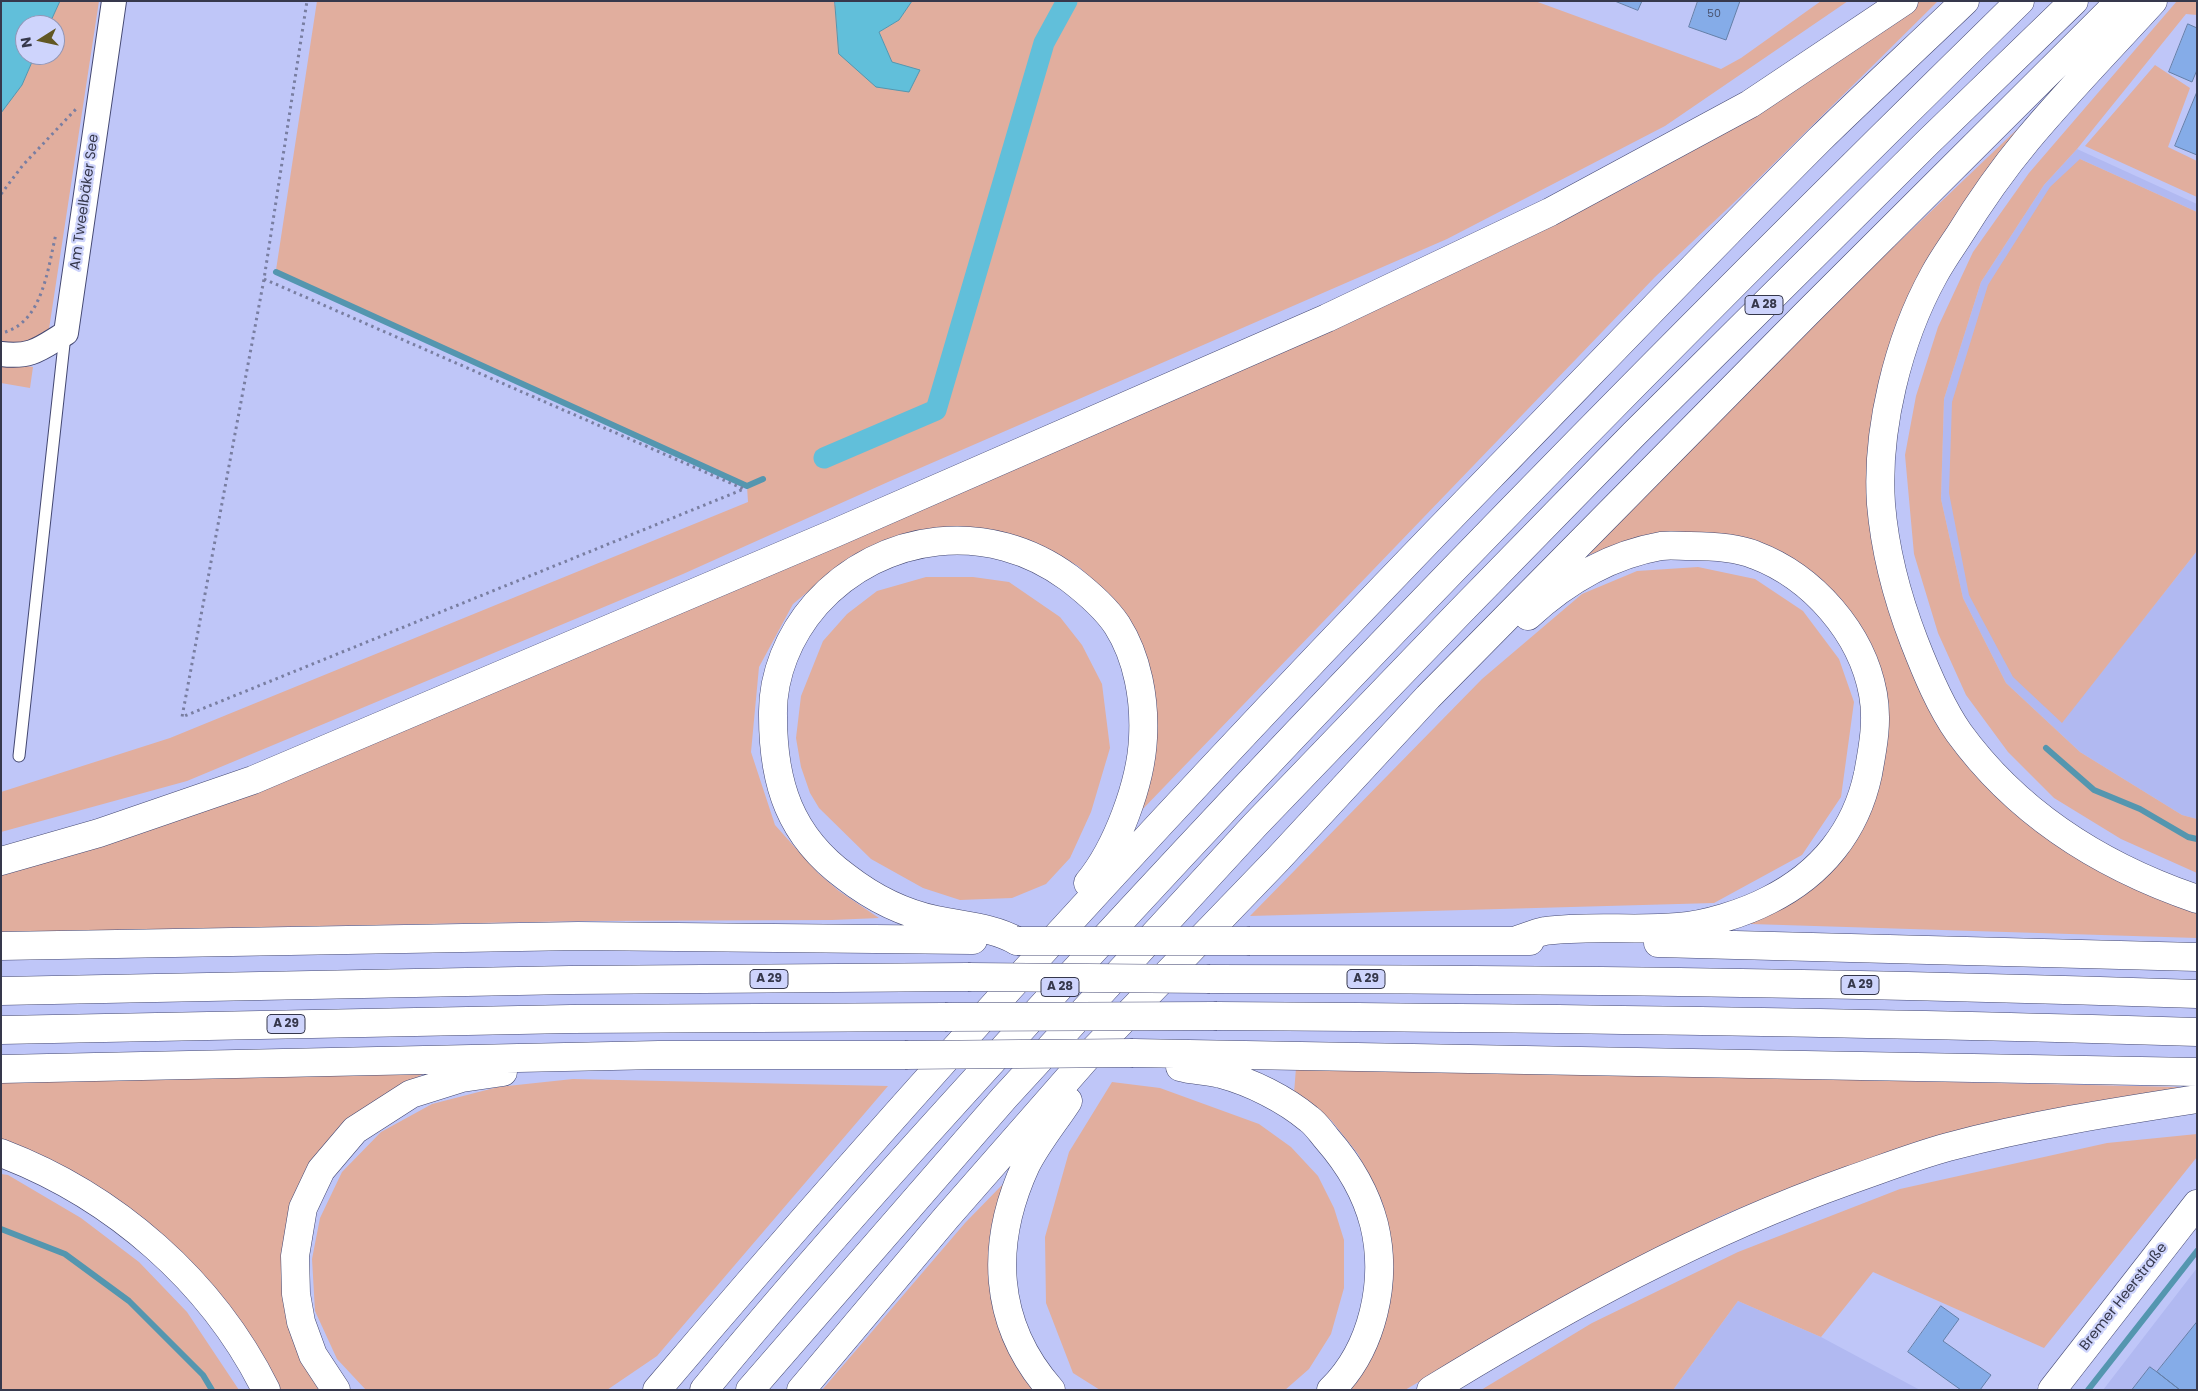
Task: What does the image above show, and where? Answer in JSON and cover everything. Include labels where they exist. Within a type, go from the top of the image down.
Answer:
[{"type":"main road","points":[[1,861],[99,833],[253,780],[835,533],[1326,318],[1550,212],[1750,104],[1904,1]]},
{"type":"main road","points":[[657,1390],[876,1136],[1149,834],[1404,565],[1677,284],[1823,137],[1965,1]]},
{"type":"main road","name":"A 28","points":[[704,1390],[916,1144],[1273,757],[1612,405],[2020,1]]},
{"type":"main road","name":"A 28","points":[[750,1390],[1004,1098],[1256,825],[1634,434],[1920,150],[2074,1]]},
{"type":"main road","points":[[801,1390],[946,1218],[1088,1056],[1278,859],[1428,697],[1820,300],[2120,1]]},
{"type":"main road","points":[[2153,1],[2026,140],[1980,202],[1933,275],[1902,349],[1886,416],[1881,502],[1886,547],[1898,600],[1927,674],[1959,732],[1995,775],[2034,812],[2080,846],[2136,876],[2197,899]]},
{"type":"main road","points":[[1017,941],[1000,932],[935,920],[906,912],[881,901],[845,877],[812,848],[790,812],[780,781],[773,746],[772,704],[781,662],[802,620],[832,586],[862,566],[915,544],[950,540],[992,543],[1032,555],[1056,568],[1087,591],[1116,625],[1129,653],[1140,686],[1144,718],[1142,753],[1134,795],[1092,878],[1071,902],[1067,924]]},
{"type":"main road","points":[[1428,697],[1452,690],[1537,607],[1588,571],[1622,556],[1663,546],[1706,546],[1754,554],[1789,572],[1822,599],[1843,624],[1865,665],[1873,694],[1876,725],[1865,789],[1853,818],[1830,855],[1801,880],[1769,900],[1727,917],[1681,927],[1545,932],[1514,941]]},
{"type":"main road","points":[[1,946],[578,936],[1017,941],[1514,941],[1736,944],[2197,957]]},
{"type":"main road","name":"A 29","points":[[1,991],[570,980],[968,977],[1533,979],[2044,989],[2197,994]]},
{"type":"main road","name":"A 29","points":[[1,1030],[562,1019],[1217,1016],[1527,1018],[2197,1032]]},
{"type":"main road","points":[[1133,1053],[1184,1068],[1221,1074],[1256,1087],[1283,1101],[1310,1119],[1336,1150],[1359,1185],[1374,1224],[1380,1263],[1377,1300],[1365,1340],[1340,1380],[1330,1390]]},
{"type":"main road","points":[[1,1069],[659,1055],[1133,1053],[2197,1072]]},
{"type":"main road","points":[[336,1390],[313,1354],[302,1322],[296,1294],[294,1256],[303,1208],[321,1170],[355,1130],[411,1094],[462,1078],[512,1071],[618,1068],[659,1055]]},
{"type":"main road","points":[[1050,1390],[1030,1364],[1008,1314],[1000,1266],[1011,1202],[1027,1163],[1072,1096],[1088,1056]]},
{"type":"main road","points":[[1431,1390],[1567,1309],[1652,1264],[1729,1227],[1799,1198],[1947,1147],[2102,1113],[2197,1099]]},
{"type":"main road","points":[[1,1152],[26,1162],[63,1181],[120,1216],[148,1239],[206,1299],[233,1334],[266,1390]]},
{"type":"main road","name":"Bremer Heerstraße","points":[[2052,1390],[2197,1204]]},
{"type":"main road","points":[[636,1390],[655,1371],[694,1346]]},
{"type":"street","name":"Am Tweelbäker See","points":[[66,332],[114,1]]},
{"type":"street","points":[[1,354],[15,356],[34,353],[66,332]]},
{"type":"lane","points":[[19,756],[66,332]]},
{"type":"path","points":[[264,279],[744,489],[182,717],[264,279],[308,1]]},
{"type":"path","points":[[1,194],[23,165],[76,108],[75,118]]},
{"type":"path","points":[[1,332],[8,331],[27,320],[38,304],[58,230]]},
{"type":"shaded area","points":[[1,1],[60,1],[54,15],[15,15],[15,65],[31,65],[22,85],[1,113]]},
{"type":"shaded area","points":[[60,1],[99,1],[49,329],[30,349],[1,346],[1,113],[22,85],[31,65],[65,65],[65,15],[54,15]]},
{"type":"shaded area","points":[[317,1],[835,1],[834,4],[892,62],[879,32],[899,20],[912,1],[1056,1],[1044,29],[1055,35],[1075,1],[1535,1],[1721,69],[1741,58],[1821,1],[1848,1],[1665,126],[1447,239],[888,482],[683,574],[187,781],[1,832],[1,792],[170,738],[748,502],[747,486],[276,270]]},
{"type":"shaded area","points":[[835,1],[912,1],[899,20],[879,32],[892,62],[920,70],[909,92],[876,87],[839,54]]},
{"type":"shaded area","points":[[1918,1],[1938,1],[1742,195],[1655,277],[1140,812],[1150,763],[1098,585],[1078,566],[1036,543],[997,531],[943,529],[899,536],[851,556],[793,604],[759,667],[751,752],[775,825],[818,873],[839,891],[879,918],[832,920],[586,921],[1,932],[1,871],[1552,223],[1637,182],[1731,126]]},
{"type":"shaded area","points":[[2177,1],[2197,1],[2197,15],[2186,14],[2077,149],[2044,185],[1981,282],[1944,399],[1941,499],[1963,598],[2006,683],[2080,752],[2182,815],[2197,819],[2197,873],[2121,839],[2054,798],[2008,752],[1966,695],[1938,633],[1914,554],[1905,455],[1916,396],[1938,327],[1973,252],[2029,173]]},
{"type":"shaded area","points":[[2155,65],[2190,88],[2168,147],[2197,161],[2197,197],[2085,146]]},
{"type":"shaded area","points":[[2033,114],[1913,294],[1875,549],[1987,783],[2197,907],[2197,938],[1751,924],[1732,926],[1808,890],[1885,725],[1796,562],[1627,542],[1588,555],[1815,322]]},
{"type":"shaded area","points":[[2077,149],[2197,204],[2197,212],[2080,159],[2062,722],[2197,551],[2197,819],[2182,815],[2080,752],[2006,683],[1963,598],[1941,499],[1944,399],[1981,282],[2044,185]]},
{"type":"shaded area","points":[[2080,159],[2197,212],[2197,551],[2062,723],[2013,677],[1969,595],[1949,493],[1952,402],[1988,285],[2050,187]]},
{"type":"shaded area","points":[[1,362],[33,367],[30,388],[1,383]]},
{"type":"shaded area","points":[[1698,567],[1755,579],[1803,611],[1839,659],[1854,702],[1841,797],[1802,855],[1714,903],[1250,916],[1482,679],[1582,594],[1637,571]]},
{"type":"shaded area","points":[[926,577],[973,577],[1009,582],[1060,617],[1082,645],[1102,684],[1110,748],[1091,812],[1070,858],[1046,884],[1012,898],[960,900],[923,888],[871,859],[819,808],[810,793],[801,767],[796,738],[801,696],[823,641],[847,614],[877,591]]},
{"type":"shaded area","points":[[1296,1068],[2181,1087],[1979,1128],[1866,1160],[1723,1215],[1646,1253],[1561,1298],[1405,1390],[1350,1390],[1377,1346],[1390,1303],[1393,1263],[1383,1204],[1358,1154],[1331,1120],[1294,1093]]},
{"type":"shaded area","points":[[425,1073],[383,1096],[293,1201],[325,1390],[276,1390],[239,1327],[1,1143],[1,1081]]},
{"type":"shaded area","points":[[573,1079],[888,1086],[657,1356],[607,1390],[366,1390],[337,1359],[315,1311],[312,1259],[320,1218],[342,1172],[381,1132],[432,1104],[498,1087]]},
{"type":"shaded area","points":[[1112,1082],[1160,1088],[1259,1124],[1291,1147],[1318,1176],[1334,1208],[1344,1240],[1344,1288],[1331,1334],[1309,1369],[1285,1390],[1100,1390],[1073,1373],[1046,1303],[1045,1237],[1069,1152]]},
{"type":"shaded area","points":[[2197,1134],[2197,1157],[2044,1348],[1873,1272],[1821,1337],[1738,1301],[1673,1390],[1481,1390],[1592,1323],[1738,1252],[1900,1189],[2107,1143]]},
{"type":"shaded area","points":[[1,1174],[8,1175],[81,1218],[139,1262],[187,1312],[239,1390],[1,1390]]},
{"type":"shaded area","points":[[1003,1184],[990,1236],[988,1257],[991,1298],[996,1318],[1011,1355],[1034,1390],[822,1390],[965,1223]]},
{"type":"shaded area","points":[[2197,1268],[2197,1390],[2103,1390]]},
{"type":"shaded area","points":[[1738,1301],[1821,1337],[1920,1390],[1673,1390]]},
{"type":"building","points":[[1615,1],[1642,1],[1638,10]]},
{"type":"building","points":[[1698,1],[1740,1],[1726,40],[1689,27]]},
{"type":"building","points":[[2188,24],[2197,28],[2197,70],[2192,82],[2169,72]]},
{"type":"building","points":[[2197,92],[2197,155],[2175,146]]},
{"type":"building","points":[[1941,1306],[1959,1319],[1943,1341],[1991,1375],[1980,1390],[1961,1390],[1908,1352]]},
{"type":"building","points":[[2197,1322],[2197,1390],[2180,1390],[2157,1372]]},
{"type":"building","points":[[2150,1367],[2157,1372],[2180,1390],[2132,1390]]},
{"type":"waterway","points":[[824,458],[936,410],[1044,43],[1067,1]]},
{"type":"waterway","points":[[276,272],[747,486],[763,479]]},
{"type":"waterway","points":[[2046,748],[2094,790],[2140,809],[2188,837],[2197,839]]},
{"type":"waterway","points":[[1,1229],[65,1254],[129,1301],[203,1375],[212,1390]]},
{"type":"waterway","points":[[2088,1390],[2197,1251]]}]
